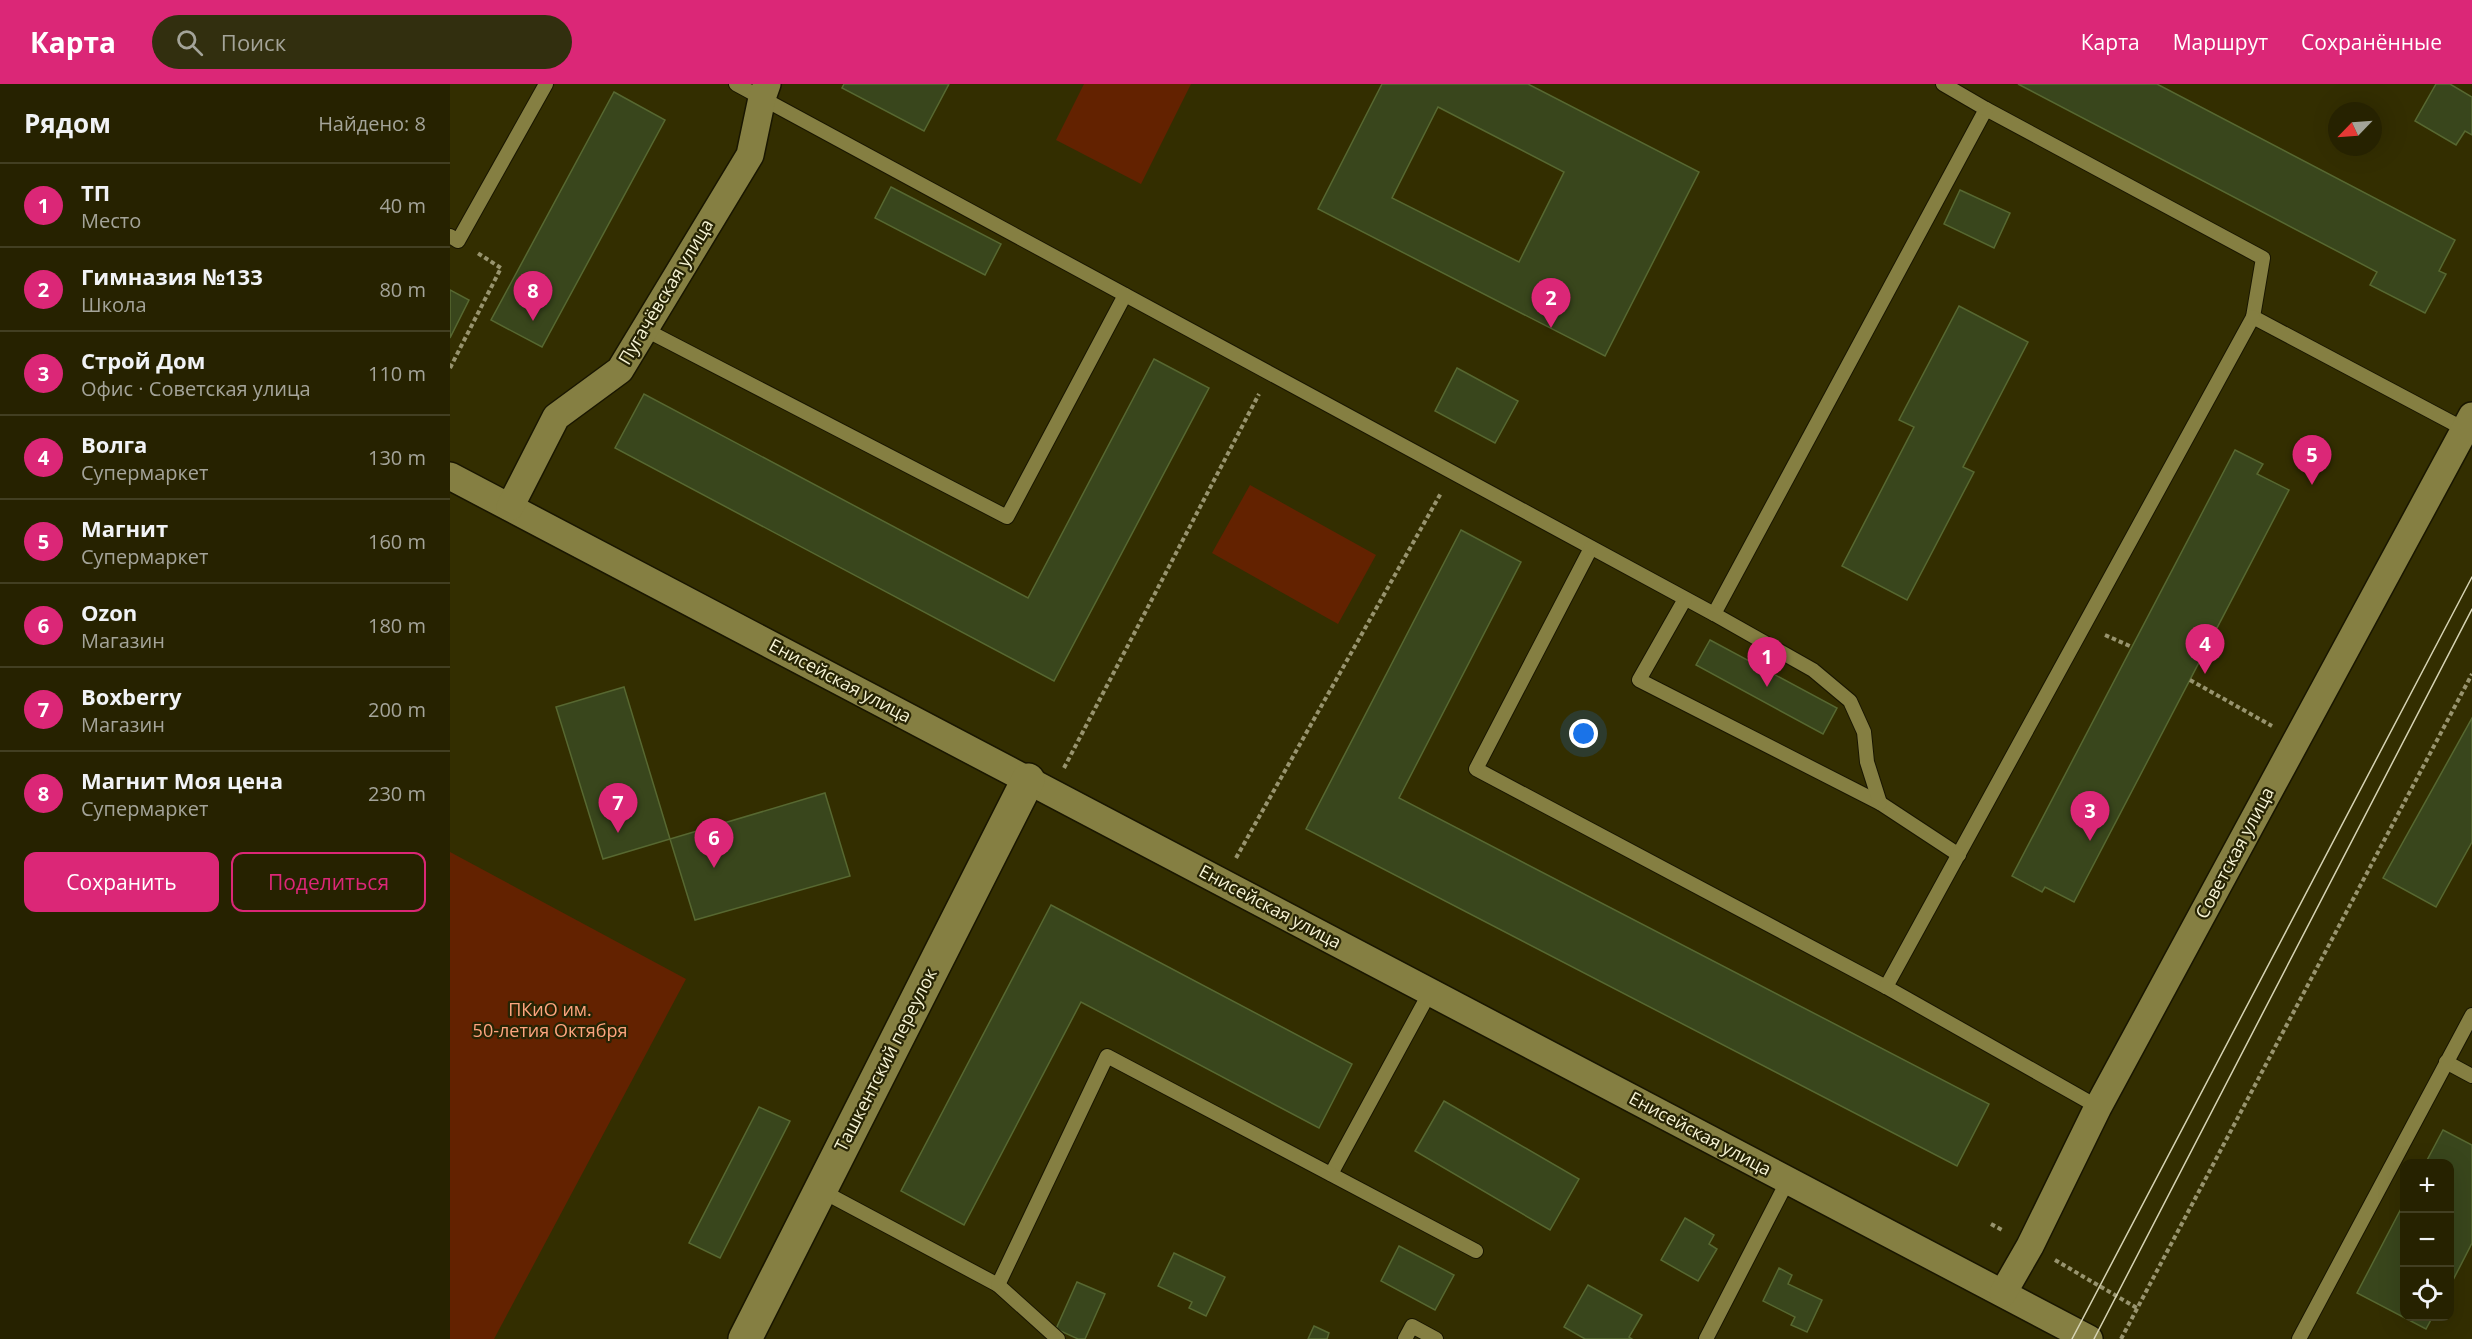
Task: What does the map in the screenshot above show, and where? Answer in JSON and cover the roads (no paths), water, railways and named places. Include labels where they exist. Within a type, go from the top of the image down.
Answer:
[{"type":"street","name":"Пугачёвская улица","points":[[510,507],[556,417],[620,370],[750,155],[765,91]]},
{"type":"street","name":"Советская улица","points":[[2003,1293],[2030,1246],[2098,1107],[2468,422]]},
{"type":"street","name":"Енисейская улица","points":[[450,476],[2090,1339]]},
{"type":"street","name":"Ташкентский переулок","points":[[745,1339],[820,1190],[1040,786]]},
{"type":"lane","points":[[454,238],[546,84]]},
{"type":"lane","points":[[736,84],[765,91],[1125,295],[1814,670],[1850,701],[1864,732],[1867,762],[1880,803]]},
{"type":"lane","points":[[1886,987],[2253,317],[2263,258],[1943,84]]},
{"type":"lane","points":[[1714,614],[1986,109]]},
{"type":"lane","points":[[644,329],[1007,517],[1125,295]]},
{"type":"lane","points":[[2253,317],[2468,422]]},
{"type":"lane","points":[[1591,548],[1476,769],[1886,987],[2098,1107]]},
{"type":"lane","points":[[1685,599],[1639,680],[1880,803],[1959,855]]},
{"type":"lane","points":[[1331,1174],[1430,992]]},
{"type":"lane","points":[[2299,1339],[2472,1015]]},
{"type":"lane","points":[[998,1285],[1107,1056],[1476,1251]]},
{"type":"lane","points":[[2446,1062],[2472,1076]]},
{"type":"lane","points":[[1706,1339],[1788,1180]]},
{"type":"lane","points":[[820,1190],[998,1285],[1058,1339]]},
{"type":"lane","points":[[1405,1339],[1412,1326],[1436,1339]]},
{"type":"tram line","points":[[2072,1339],[2472,577]]},
{"type":"tram line","points":[[2094,1339],[2472,609]]},
{"type":"place","name":"Магнит Моя цена","points":[[533,321]]},
{"type":"place","name":"Гимназия №133","points":[[1551,328]]},
{"type":"place","name":"Магнит","points":[[2312,485]]},
{"type":"place","name":"Волга","points":[[2205,674]]},
{"type":"place","name":"ТП","points":[[1767,687]]},
{"type":"place","name":"Boxberry","points":[[618,833]]},
{"type":"place","name":"Строй Дом","points":[[2090,841]]},
{"type":"place","name":"Ozon","points":[[714,868]]},
{"type":"park label","name":"ПКиО им. 50-летия Октября","points":[[550,1020]]}]
